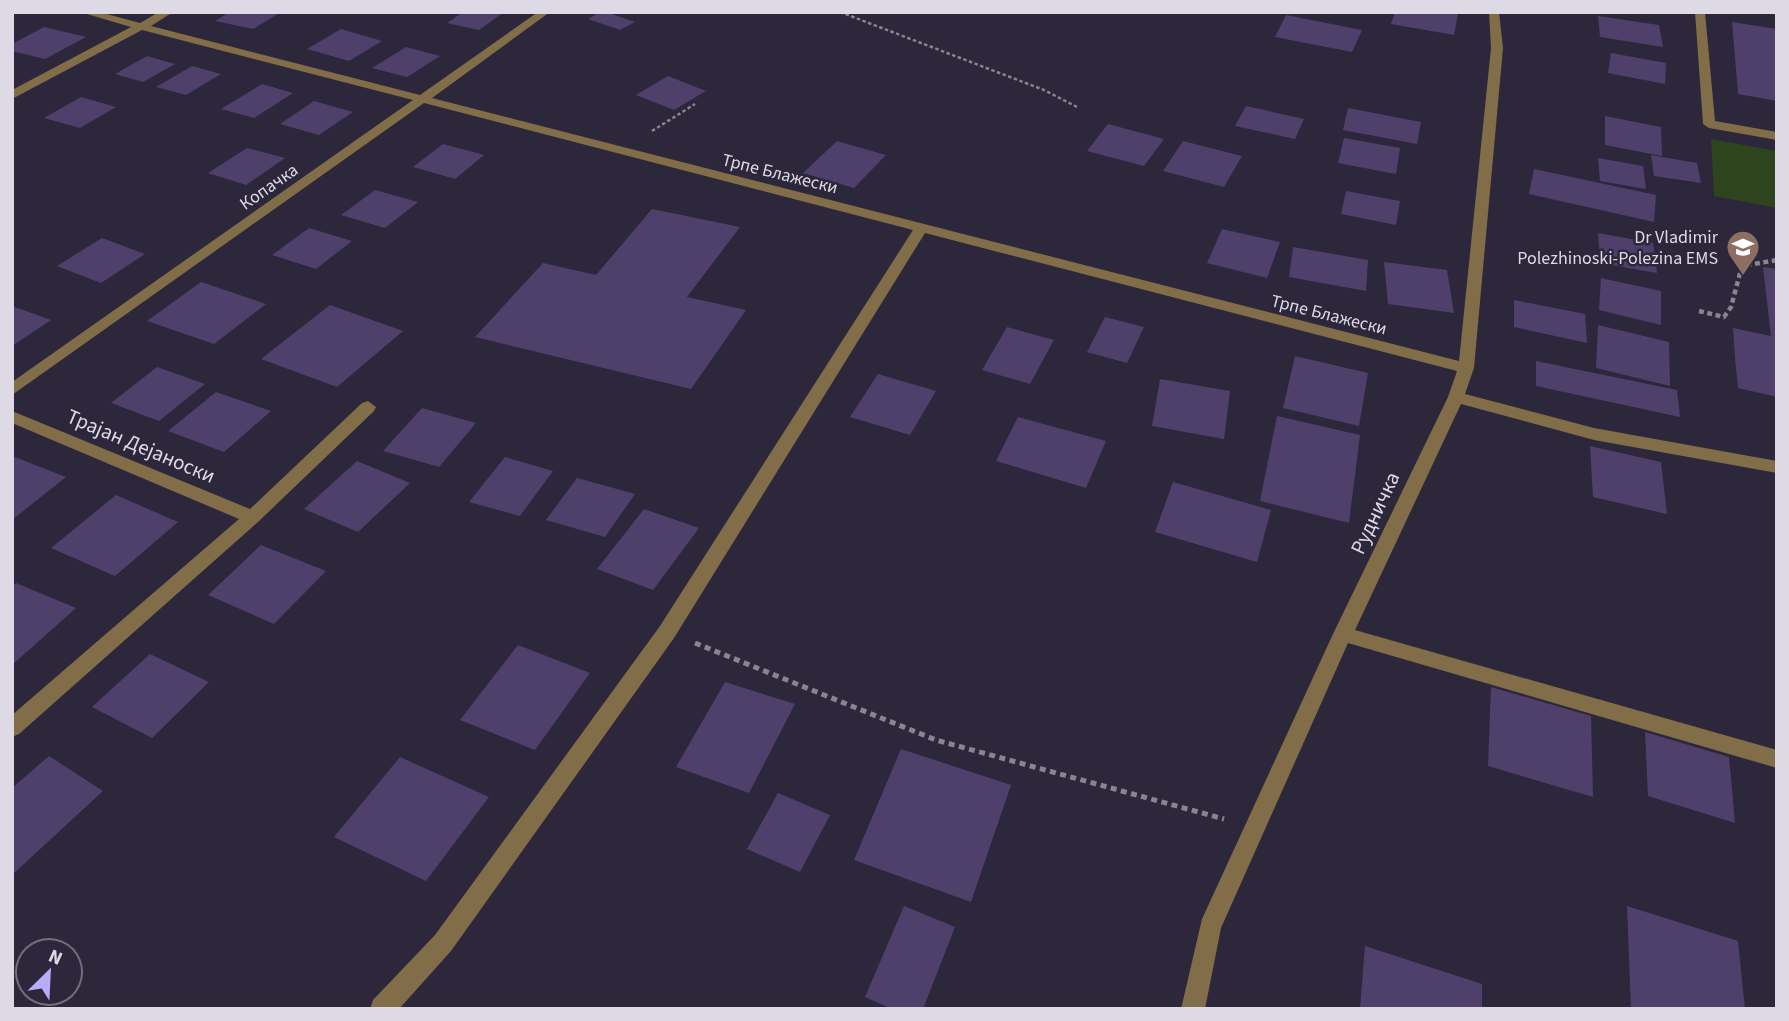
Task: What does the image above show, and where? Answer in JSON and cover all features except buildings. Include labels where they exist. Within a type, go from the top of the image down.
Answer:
[{"type":"street","name":"Трпе Блажески","points":[[85,12],[1466,368]]},
{"type":"street","points":[[12,94],[167,12]]},
{"type":"street","name":"Копачка","points":[[12,390],[545,12]]},
{"type":"street","name":"Рудничка","points":[[1193,1009],[1210,926],[1343,634],[1456,397],[1466,368],[1497,48],[1494,12]]},
{"type":"street","points":[[1700,12],[1709,124],[1777,136]]},
{"type":"street","points":[[382,1009],[443,943],[667,632],[921,228]]},
{"type":"street","points":[[1456,397],[1594,434],[1777,467]]},
{"type":"street","points":[[12,728],[253,517],[368,407]]},
{"type":"street","name":"Трајан Дејаноски","points":[[12,417],[253,517]]},
{"type":"street","points":[[1343,634],[1777,759]]},
{"type":"path","points":[[839,12],[1044,90],[1077,107]]},
{"type":"path","points":[[623,152],[695,104]]},
{"type":"path","points":[[1699,311],[1724,317],[1731,307],[1741,266],[1777,260]]},
{"type":"path","points":[[667,632],[936,740],[1255,827]]},
{"type":"green space","points":[[1711,139],[1777,151],[1777,208],[1714,196]]},
{"type":"place","name":"Dr Vladimir Polezhinoski-Polezina EMS","points":[[1743,277]]}]
